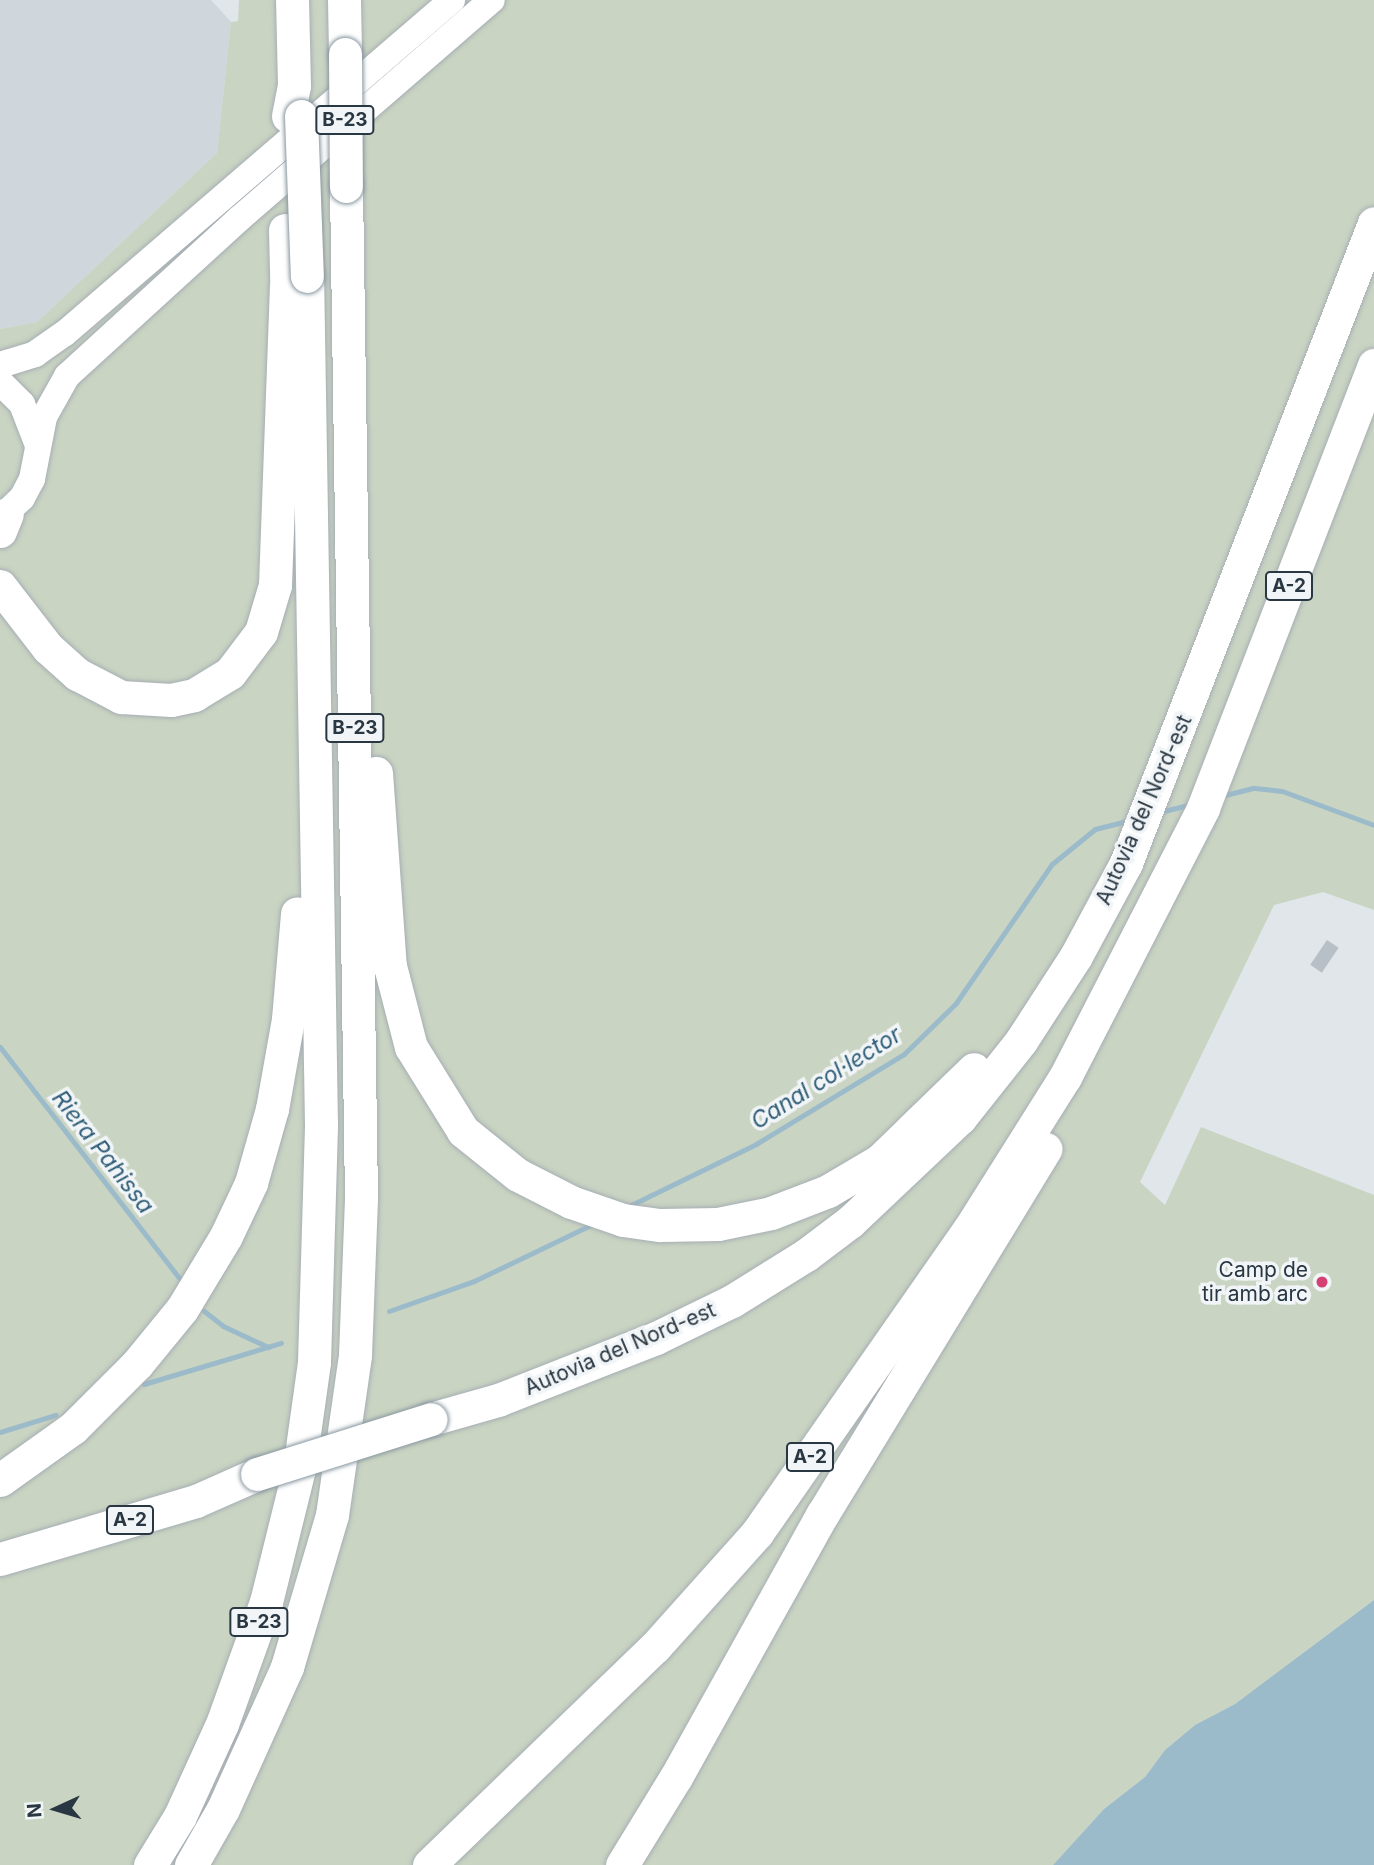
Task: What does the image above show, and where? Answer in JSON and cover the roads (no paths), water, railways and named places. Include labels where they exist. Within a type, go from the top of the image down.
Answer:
[{"type":"highway","name":"B-23","points":[[150,1865],[180,1816],[222,1724],[254,1640],[293,1500],[314,1362],[319,1278],[321,1125],[297,280],[292,0]]},
{"type":"highway","name":"B-23","points":[[191,1865],[223,1809],[288,1667],[338,1489],[355,1355],[361,1270],[344,0]]},
{"type":"highway","points":[[0,1480],[73,1427],[137,1364],[183,1308],[201,1280],[251,1183],[281,1068],[295,969],[297,280],[285,230],[295,106]]},
{"type":"highway","name":"Autovia del Nord-est","points":[[0,1542],[196,1483],[257,1474],[431,1419],[498,1401],[656,1338],[732,1301],[806,1255],[851,1222],[960,1118],[1021,1041],[1071,965],[1126,863],[1168,762],[1374,223]]},
{"type":"highway","points":[[0,586],[48,648],[77,674],[121,697],[171,701],[194,695],[230,673],[261,632],[275,585],[297,280]]},
{"type":"highway","name":"A-2","points":[[429,1865],[655,1647],[757,1533],[968,1231],[1065,1077],[1164,904],[1374,365]]},
{"type":"highway","points":[[351,548],[371,689],[390,966],[404,1027],[423,1072],[463,1131],[519,1175],[571,1202],[623,1220],[660,1225],[744,1220],[800,1203],[854,1178],[923,1122],[1071,965]]},
{"type":"highway","points":[[622,1865],[676,1777],[822,1514],[998,1231],[1084,1080],[1164,904]]},
{"type":"highway","name":"A-2","points":[[0,1559],[196,1501],[257,1474]]},
{"type":"highway","points":[[210,1865],[258,1775],[288,1667]]},
{"type":"main road","points":[[0,365],[35,354],[64,334],[452,0]]},
{"type":"main road","points":[[2,521],[32,479],[44,418],[67,376],[240,218],[492,0]]},
{"type":"main road","points":[[0,382],[22,404],[37,443]]},
{"type":"water","points":[[1374,1600],[1374,1865],[1053,1865],[1104,1809],[1145,1777],[1165,1750],[1195,1725],[1235,1704]]},
{"type":"waterway","name":"Canal col·lector","points":[[1221,796],[1254,788],[1282,791],[1374,825]]},
{"type":"waterway","name":"Canal col·lector","points":[[1160,812],[1191,804]]},
{"type":"waterway","name":"Canal col·lector","points":[[629,1206],[756,1144],[904,1054],[956,1003],[1052,864],[1095,829],[1130,820]]},
{"type":"waterway","name":"Riera Pahissa","points":[[0,1047],[179,1278]]},
{"type":"waterway","name":"Canal col·lector","points":[[389,1311],[474,1281],[595,1223]]},
{"type":"waterway","name":"Riera Pahissa","points":[[204,1311],[223,1326],[268,1347]]},
{"type":"waterway","name":"Canal col·lector","points":[[144,1384],[281,1343]]},
{"type":"waterway","name":"Canal col·lector","points":[[0,1432],[55,1415]]},
{"type":"place","name":"Camp de tir amb arc","points":[[1322,1282]]}]
